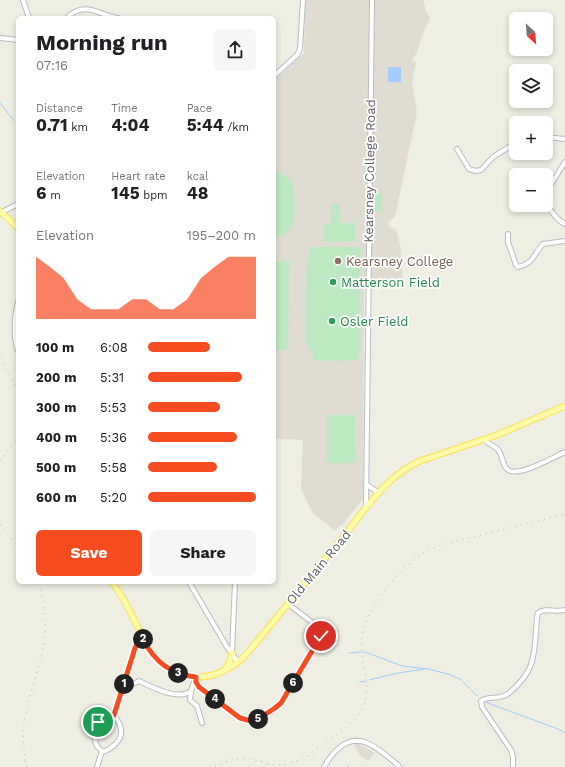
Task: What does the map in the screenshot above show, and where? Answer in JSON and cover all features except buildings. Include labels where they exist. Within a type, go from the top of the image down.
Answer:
[{"type":"main road","points":[[1,212],[16,226]]},
{"type":"main road","name":"Old Main Road","points":[[113,584],[128,608],[143,639],[152,653],[164,666],[177,673],[196,677],[219,674],[244,657],[392,478],[409,466],[485,440],[565,406]]},
{"type":"main road","points":[[219,674],[229,664],[232,653]]},
{"type":"street","points":[[23,0],[28,16]]},
{"type":"street","points":[[276,74],[297,55],[300,49],[303,0]]},
{"type":"street","name":"Kearsney College Road","points":[[366,508],[369,144],[372,0]]},
{"type":"street","points":[[69,16],[75,10],[85,7],[95,9],[109,16]]},
{"type":"street","points":[[0,38],[16,40]]},
{"type":"street","points":[[553,138],[565,139]]},
{"type":"street","points":[[457,149],[469,168],[476,171],[481,170],[493,157],[509,147]]},
{"type":"street","points":[[553,181],[565,162]]},
{"type":"street","points":[[1,212],[16,205]]},
{"type":"street","points":[[553,212],[565,224]]},
{"type":"street","points":[[508,234],[508,242],[518,267],[526,265],[533,260],[543,244],[565,241]]},
{"type":"street","points":[[16,310],[16,345]]},
{"type":"street","points":[[485,440],[488,444],[499,451],[505,466],[512,472],[522,471],[565,452]]},
{"type":"street","points":[[366,485],[379,493]]},
{"type":"street","points":[[190,584],[238,662]]},
{"type":"street","points":[[232,653],[235,584]]},
{"type":"street","points":[[196,677],[196,682],[199,687],[244,720],[255,721],[275,708],[281,703],[322,635],[321,629],[288,604]]},
{"type":"street","points":[[513,767],[511,750],[482,707],[481,701],[486,698],[500,698],[504,696],[525,678],[533,662],[538,613],[542,610],[554,612],[565,610]]},
{"type":"street","points":[[102,751],[106,751],[111,748],[116,743],[121,733],[120,725],[114,715],[135,648],[138,642],[143,639]]},
{"type":"street","points":[[196,677],[191,691],[190,700],[197,706],[202,723]]},
{"type":"street","points":[[135,683],[139,681],[167,693],[186,694],[191,691]]},
{"type":"street","points":[[97,767],[102,751],[94,737],[95,729],[98,722],[108,716],[114,715]]},
{"type":"street","points":[[324,767],[328,760],[341,747],[356,740],[370,745],[400,767]]},
{"type":"shaded area","name":"Kearsney College","points":[[305,0],[423,0],[430,18],[420,41],[417,53],[411,61],[416,62],[412,83],[417,112],[395,217],[388,222],[389,227],[396,229],[401,249],[403,283],[364,282],[363,499],[342,525],[341,524],[335,531],[312,512],[301,489],[303,440],[276,439],[276,79],[304,53]]},
{"type":"shaded area","points":[[356,742],[375,753],[368,761],[359,755],[354,745]]},
{"type":"green space","points":[[276,172],[286,177],[294,188],[294,218],[289,230],[283,235],[276,237]]},
{"type":"green space","points":[[373,193],[382,193],[382,211],[373,211]]},
{"type":"green space","points":[[331,205],[340,205],[340,223],[355,223],[355,241],[324,242],[324,224],[331,223]]},
{"type":"green space","points":[[311,247],[361,247],[359,360],[315,361],[305,339],[307,261]]},
{"type":"green space","points":[[276,261],[289,261],[288,350],[276,350]]},
{"type":"green space","points":[[327,415],[355,415],[356,463],[327,463]]},
{"type":"water","points":[[388,67],[401,67],[401,82],[388,82]]},
{"type":"waterway","points":[[0,103],[14,121]]},
{"type":"waterway","points":[[349,653],[361,652]]},
{"type":"waterway","points":[[363,652],[402,666],[428,669],[448,674],[460,679],[477,696]]},
{"type":"waterway","points":[[369,680],[398,673],[425,669]]},
{"type":"waterway","points":[[360,682],[366,681]]},
{"type":"waterway","points":[[485,702],[558,729],[565,733]]},
{"type":"railway","points":[[0,358],[16,387]]},
{"type":"railway","points":[[0,461],[16,437]]},
{"type":"railway","points":[[215,767],[225,762],[244,758],[276,765],[293,762],[313,751],[351,724],[361,711],[367,691],[362,649],[364,627],[382,593],[408,564],[417,557],[428,550],[441,545],[565,514]]},
{"type":"railway","points":[[0,525],[16,545]]},
{"type":"railway","points":[[27,767],[23,733],[25,718],[45,635],[45,612],[39,584]]},
{"type":"place","name":"Kearsney College","points":[[338,261]]},
{"type":"place","name":"Matterson Field","points":[[333,282]]},
{"type":"place","name":"Osler Field","points":[[332,321]]},
{"type":"route","points":[[98,722],[108,716],[114,715],[135,648],[138,642],[143,639],[147,647],[164,666],[177,673],[196,677],[195,680],[199,687],[240,718],[255,721],[281,703],[321,636]]}]
